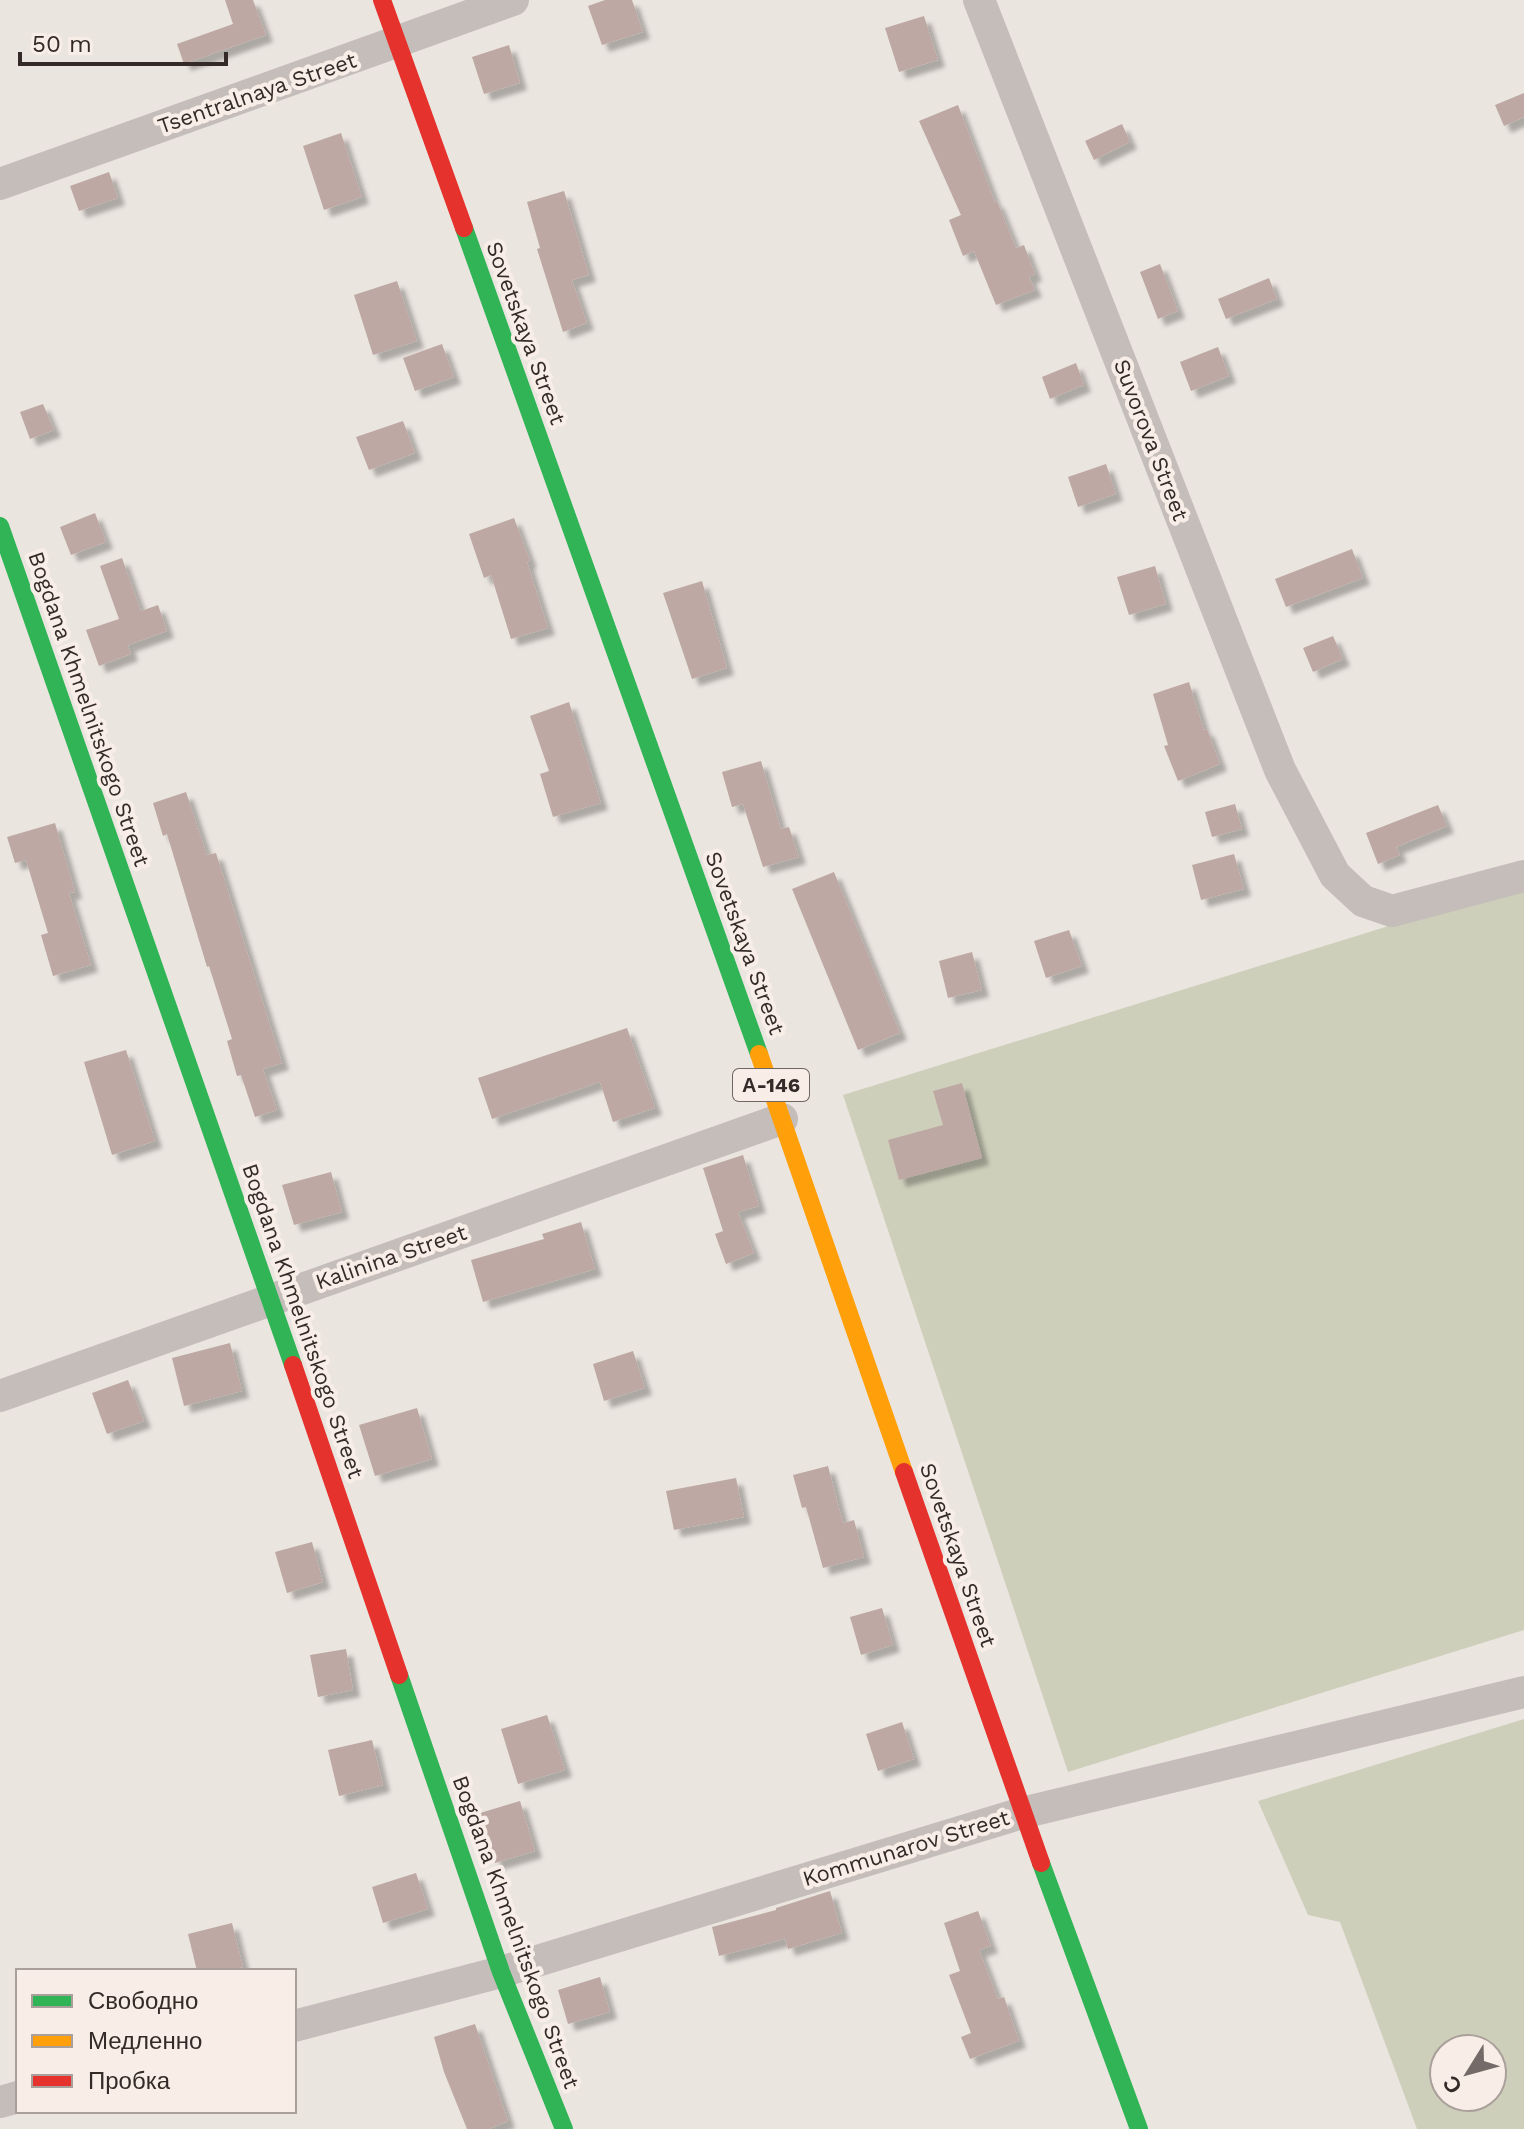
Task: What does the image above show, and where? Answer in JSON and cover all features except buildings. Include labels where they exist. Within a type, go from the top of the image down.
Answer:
[{"type":"main road","name":"Sovetskaya Street","points":[[382,0],[782,1119],[1022,1813],[1139,2129]]},
{"type":"main road","name":"Bogdana Khmelnitskogo Street","points":[[0,526],[271,1300],[501,1972],[564,2129]]},
{"type":"street","name":"Tsentralnaya Street","points":[[0,184],[513,0]]},
{"type":"street","name":"Suvorova Street","points":[[979,0],[1280,770],[1335,875],[1363,901],[1392,911],[1524,876]]},
{"type":"street","name":"Kalinina Street","points":[[0,1396],[782,1119]]},
{"type":"street","name":"Kommunarov Street","points":[[296,2025],[501,1972],[1022,1813],[1524,1692]]},
{"type":"green space","points":[[1524,884],[1524,1630],[1068,1772],[843,1095]]},
{"type":"green space","points":[[1524,1719],[1524,2129],[1417,2129],[1340,1922],[1308,1915],[1258,1801]]},
{"type":"traffic: fast","points":[[464,228],[759,1054]]},
{"type":"traffic: fast","points":[[0,526],[293,1365]]},
{"type":"traffic: fast","points":[[399,1675],[501,1972],[564,2129]]},
{"type":"traffic: fast","points":[[1041,1863],[1139,2129]]},
{"type":"traffic: slow","points":[[759,1054],[904,1472]]},
{"type":"traffic: jam","points":[[382,0],[464,228]]},
{"type":"traffic: jam","points":[[293,1365],[399,1675]]},
{"type":"traffic: jam","points":[[904,1472],[1041,1863]]}]
